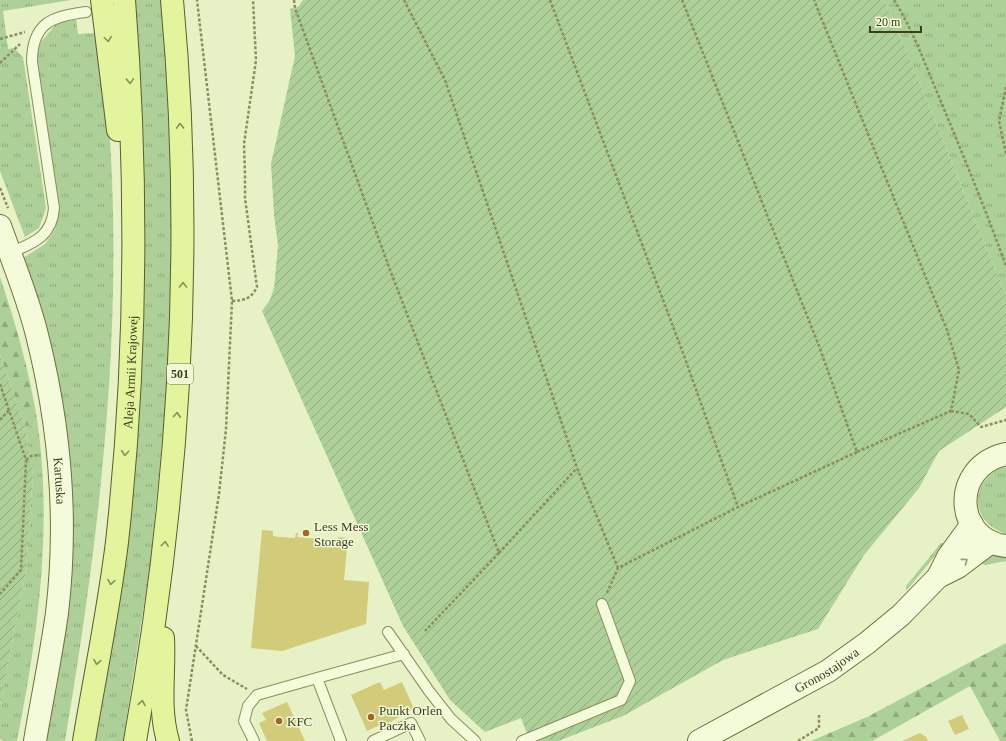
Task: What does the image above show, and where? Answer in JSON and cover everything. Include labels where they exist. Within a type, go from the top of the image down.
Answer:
[{"type":"main road","name":"Aleja Armii Krajowej","points":[[84,741],[117,543],[129,402],[134,288],[134,186],[124,0]]},
{"type":"main road","name":"501","points":[[135,741],[160,583],[176,427],[183,287],[180,110],[172,0]]},
{"type":"main road","points":[[94,6],[112,64],[134,288]]},
{"type":"main road","points":[[160,583],[164,649],[162,697],[164,728],[168,741]]},
{"type":"street","name":"Kartuska","points":[[0,226],[37,334],[56,434],[61,482],[60,566],[57,613],[35,741]]},
{"type":"street","points":[[998,544],[980,534],[972,524],[967,512],[965,498],[968,485],[974,473],[983,464],[994,457],[1006,454]]},
{"type":"street","name":"Gronostajowa","points":[[938,577],[948,557],[972,524]]},
{"type":"street","name":"Gronostajowa","points":[[699,741],[828,671],[867,643],[900,615],[938,577],[998,544]]},
{"type":"lane","points":[[10,253],[43,236],[54,218],[54,208],[32,62],[32,49],[35,38],[41,28],[50,21],[63,15],[94,6]]},
{"type":"lane","points":[[522,741],[621,700],[630,681],[602,604]]},
{"type":"lane","points":[[388,632],[429,691],[451,719],[475,741]]},
{"type":"lane","points":[[254,741],[244,721],[248,706],[257,695],[404,654]]},
{"type":"lane","points":[[318,678],[341,741]]},
{"type":"lane","points":[[373,741],[411,723],[420,741]]},
{"type":"path","points":[[192,741],[186,710],[219,494],[224,450],[232,301],[197,0]]},
{"type":"path","points":[[232,301],[246,300],[253,296],[257,287],[246,198],[244,144],[256,60],[253,0]]},
{"type":"path","points":[[294,0],[295,8],[390,270],[499,553]]},
{"type":"path","points":[[404,0],[445,80],[577,468],[618,568]]},
{"type":"path","points":[[550,0],[680,346],[738,507]]},
{"type":"path","points":[[682,0],[819,346],[857,452]]},
{"type":"path","points":[[814,0],[947,330],[959,370],[951,411]]},
{"type":"path","points":[[894,0],[909,24],[928,66],[970,168],[1006,266]]},
{"type":"path","points":[[0,39],[4,37]]},
{"type":"path","points":[[0,63],[18,46],[35,38]]},
{"type":"path","points":[[1006,87],[999,121],[1006,154]]},
{"type":"path","points":[[0,384],[26,460],[21,570],[0,594]]},
{"type":"path","points":[[0,420],[9,410]]},
{"type":"path","points":[[602,604],[618,568],[738,507],[857,452],[951,411],[969,414],[982,427],[1006,420]]},
{"type":"path","points":[[26,460],[31,456],[47,454]]},
{"type":"path","points":[[425,631],[577,468]]},
{"type":"path","points":[[196,646],[223,675],[257,695]]},
{"type":"path","points":[[798,741],[819,728],[819,715]]},
{"type":"green space","points":[[0,0],[71,0],[3,11],[8,49],[14,48],[23,57],[46,208],[39,228],[25,237],[0,171]]},
{"type":"green space","points":[[134,0],[162,0],[166,48],[174,244],[166,401],[150,566],[123,741],[96,741],[126,562],[140,402],[143,244]]},
{"type":"green space","points":[[303,0],[884,0],[915,71],[1006,296],[1006,407],[939,451],[919,488],[864,555],[818,629],[723,660],[623,716],[558,741],[530,741],[521,718],[485,732],[450,700],[403,626],[262,311],[270,300],[274,288],[278,246],[274,215],[271,164],[295,56],[290,9],[298,7]]},
{"type":"green space","points":[[884,0],[1006,0],[1006,296],[915,71]]},
{"type":"green space","points":[[76,19],[78,34],[97,33],[108,111],[112,190],[113,269],[111,348],[106,427],[89,584],[65,741],[45,741],[60,650],[68,589],[73,528],[73,498],[71,468],[61,407],[23,258],[45,244],[55,230],[59,209],[36,58],[41,42],[56,24]]},
{"type":"green space","points":[[0,277],[17,330],[26,365],[37,419],[33,425],[25,426],[0,355]]},
{"type":"green space","points":[[0,355],[25,426],[33,475],[26,570],[0,705]]},
{"type":"green space","points":[[37,419],[42,459],[44,500],[41,581],[37,621],[25,701],[17,741],[3,741],[0,739],[0,705],[26,570],[33,475],[25,426],[33,425]]},
{"type":"green space","points":[[1002,467],[1006,467],[1006,534],[994,528],[985,521],[980,512],[978,502],[979,492],[983,483],[991,474]]},
{"type":"green space","points":[[941,543],[945,544],[906,591],[906,586]]},
{"type":"green space","points":[[1006,554],[1006,561],[985,565],[979,562],[988,555]]},
{"type":"green space","points":[[1006,643],[1006,741],[1000,741],[970,686],[872,741],[811,741],[867,717]]},
{"type":"building","points":[[262,530],[273,531],[273,536],[279,537],[295,538],[296,533],[298,533],[297,537],[338,541],[338,537],[348,538],[344,580],[369,582],[366,624],[282,651],[251,648]]},
{"type":"building","points":[[380,682],[384,690],[402,682],[414,709],[385,725],[384,723],[367,731],[351,695]]},
{"type":"building","name":"KFC","points":[[287,702],[305,741],[267,741],[259,723],[266,720],[262,713]]},
{"type":"building","points":[[962,715],[969,729],[955,735],[948,721]]},
{"type":"building","points":[[920,733],[926,737],[928,741],[902,741]]},
{"type":"place","name":"Less Mess Storage","points":[[306,533]]},
{"type":"place","name":"Punkt Orlen Paczka","points":[[371,717]]},
{"type":"place","name":"KFC","points":[[279,721]]}]
